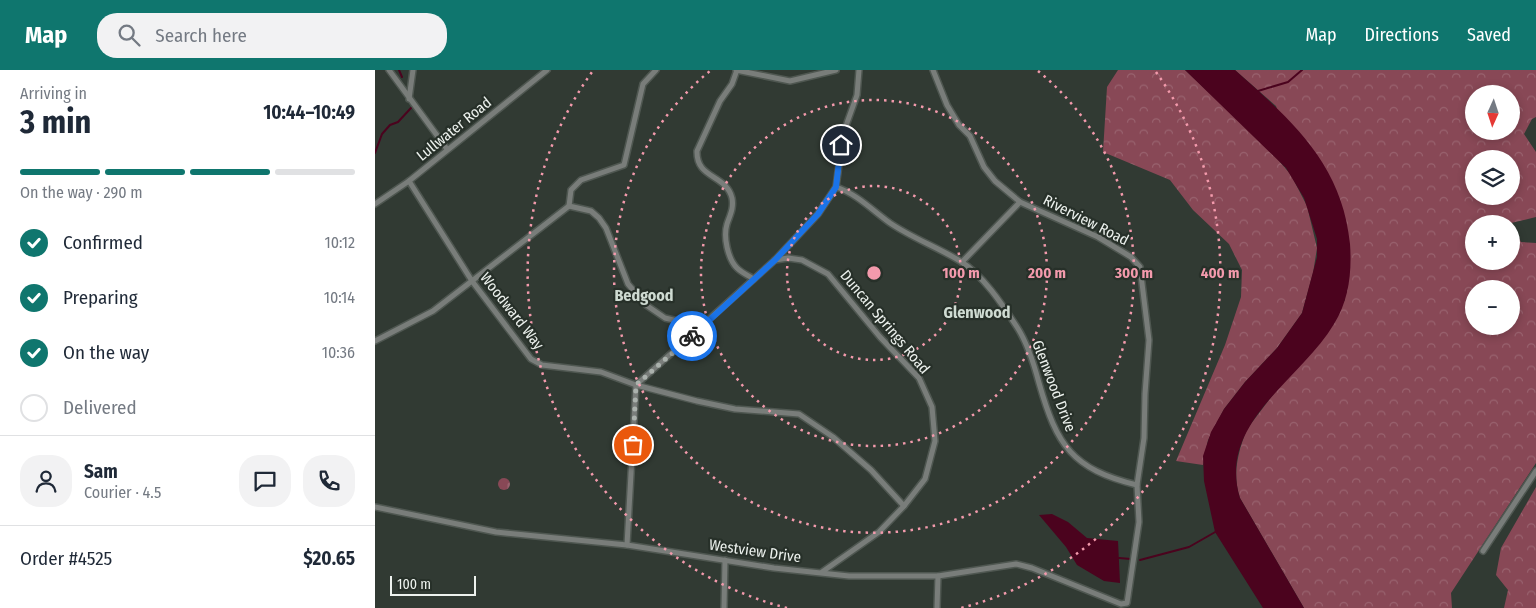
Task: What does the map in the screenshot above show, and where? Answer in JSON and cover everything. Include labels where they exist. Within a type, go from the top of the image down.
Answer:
[{"type":"street","points":[[389,70],[447,149]]},
{"type":"street","points":[[409,99],[413,70]]},
{"type":"street","name":"Lullwater Road","points":[[375,204],[409,181],[547,70]]},
{"type":"street","points":[[375,341],[433,310],[569,206],[571,190],[581,180],[624,165],[643,84],[655,70]]},
{"type":"street","points":[[754,279],[737,268],[726,245],[726,226],[733,206],[731,196],[725,186],[704,172],[699,166],[697,151],[720,101],[732,84],[737,70],[790,81],[836,70]]},
{"type":"street","points":[[627,545],[636,385],[703,327],[775,260],[818,214],[836,187],[843,134],[857,95],[859,70]]},
{"type":"street","name":"Riverview Road","points":[[933,70],[947,105],[959,125],[970,136],[984,167],[995,181],[1020,202],[1098,238],[1131,257],[1140,267],[1149,340],[1144,438],[1137,485],[1139,522],[1127,603]]},
{"type":"street","name":"Woodward Way","points":[[409,181],[472,281],[531,359],[542,365],[601,372],[636,385],[735,409],[799,414],[833,437],[871,470],[904,506]]},
{"type":"street","name":"Glenwood Drive","points":[[836,187],[847,191],[890,223],[962,262],[988,287],[1018,328],[1032,357],[1045,405],[1055,430],[1063,443],[1073,455],[1100,474],[1137,485]]},
{"type":"street","points":[[962,262],[1020,202]]},
{"type":"street","points":[[569,206],[591,211],[599,218],[606,228],[628,284],[646,305],[665,318],[703,327]]},
{"type":"street","name":"Duncan Springs Road","points":[[775,260],[788,258],[802,260],[828,274],[880,337],[919,378],[929,396],[935,424],[935,441],[925,479],[904,506],[879,532],[821,573]]},
{"type":"street","points":[[1483,551],[1536,471]]},
{"type":"street","name":"Westview Drive","points":[[375,507],[495,532],[627,545],[849,576],[937,576],[1016,564],[1047,574],[1121,604],[1127,603]]},
{"type":"street","points":[[724,608],[725,560]]},
{"type":"street","points":[[937,576],[937,608]]},
{"type":"green space","points":[[1118,70],[1185,70],[1269,149],[1291,175],[1307,206],[1317,248],[1313,273],[1302,313],[1277,348],[1245,382],[1224,409],[1208,440],[1203,465],[1176,461],[1225,345],[1241,297],[1242,270],[1229,244],[1193,210],[1170,180],[1103,152],[1107,87]]},
{"type":"green space","points":[[1235,70],[1536,70],[1536,117],[1532,119],[1524,134],[1536,152],[1536,217],[1520,221],[1520,215],[1465,215],[1465,270],[1520,270],[1520,240],[1521,242],[1536,243],[1536,463],[1451,593],[1452,608],[1304,608],[1240,498],[1236,472],[1241,446],[1247,429],[1345,300],[1276,106]]},
{"type":"green space","points":[[502,478],[506,478],[510,484],[506,490],[502,490],[498,486],[498,482]]},
{"type":"green space","points":[[1536,487],[1536,608],[1504,608],[1508,590],[1496,575],[1501,548]]},
{"type":"shaded area","points":[[1185,70],[1235,70],[1256,89],[1311,145],[1337,190],[1345,215],[1350,244],[1350,265],[1346,296],[1339,315],[1320,344],[1266,404],[1251,424],[1240,447],[1236,471],[1240,498],[1304,608],[1263,608],[1215,532],[1204,481],[1203,456],[1211,432],[1224,409],[1245,382],[1277,348],[1302,313],[1317,257],[1317,239],[1304,198],[1286,168]]},
{"type":"shaded area","points":[[1052,514],[1068,522],[1087,538],[1118,541],[1120,583],[1104,581],[1077,565],[1066,547],[1039,515]]},
{"type":"waterway","points":[[399,70],[402,77]]},
{"type":"waterway","points":[[1258,91],[1288,82],[1302,70]]},
{"type":"waterway","points":[[375,153],[382,134],[390,125],[398,122],[411,108]]},
{"type":"waterway","points":[[1140,560],[1189,547],[1217,531]]},
{"type":"waterway","points":[[1119,558],[1131,559]]},
{"type":"way so far","points":[[633,445],[636,385],[692,336]]},
{"type":"district","name":"Bedgood","points":[[644,295]]},
{"type":"district","name":"Glenwood","points":[[977,312]]},
{"type":"route","points":[[692,336],[802,234],[818,214],[836,187],[841,145]]}]
